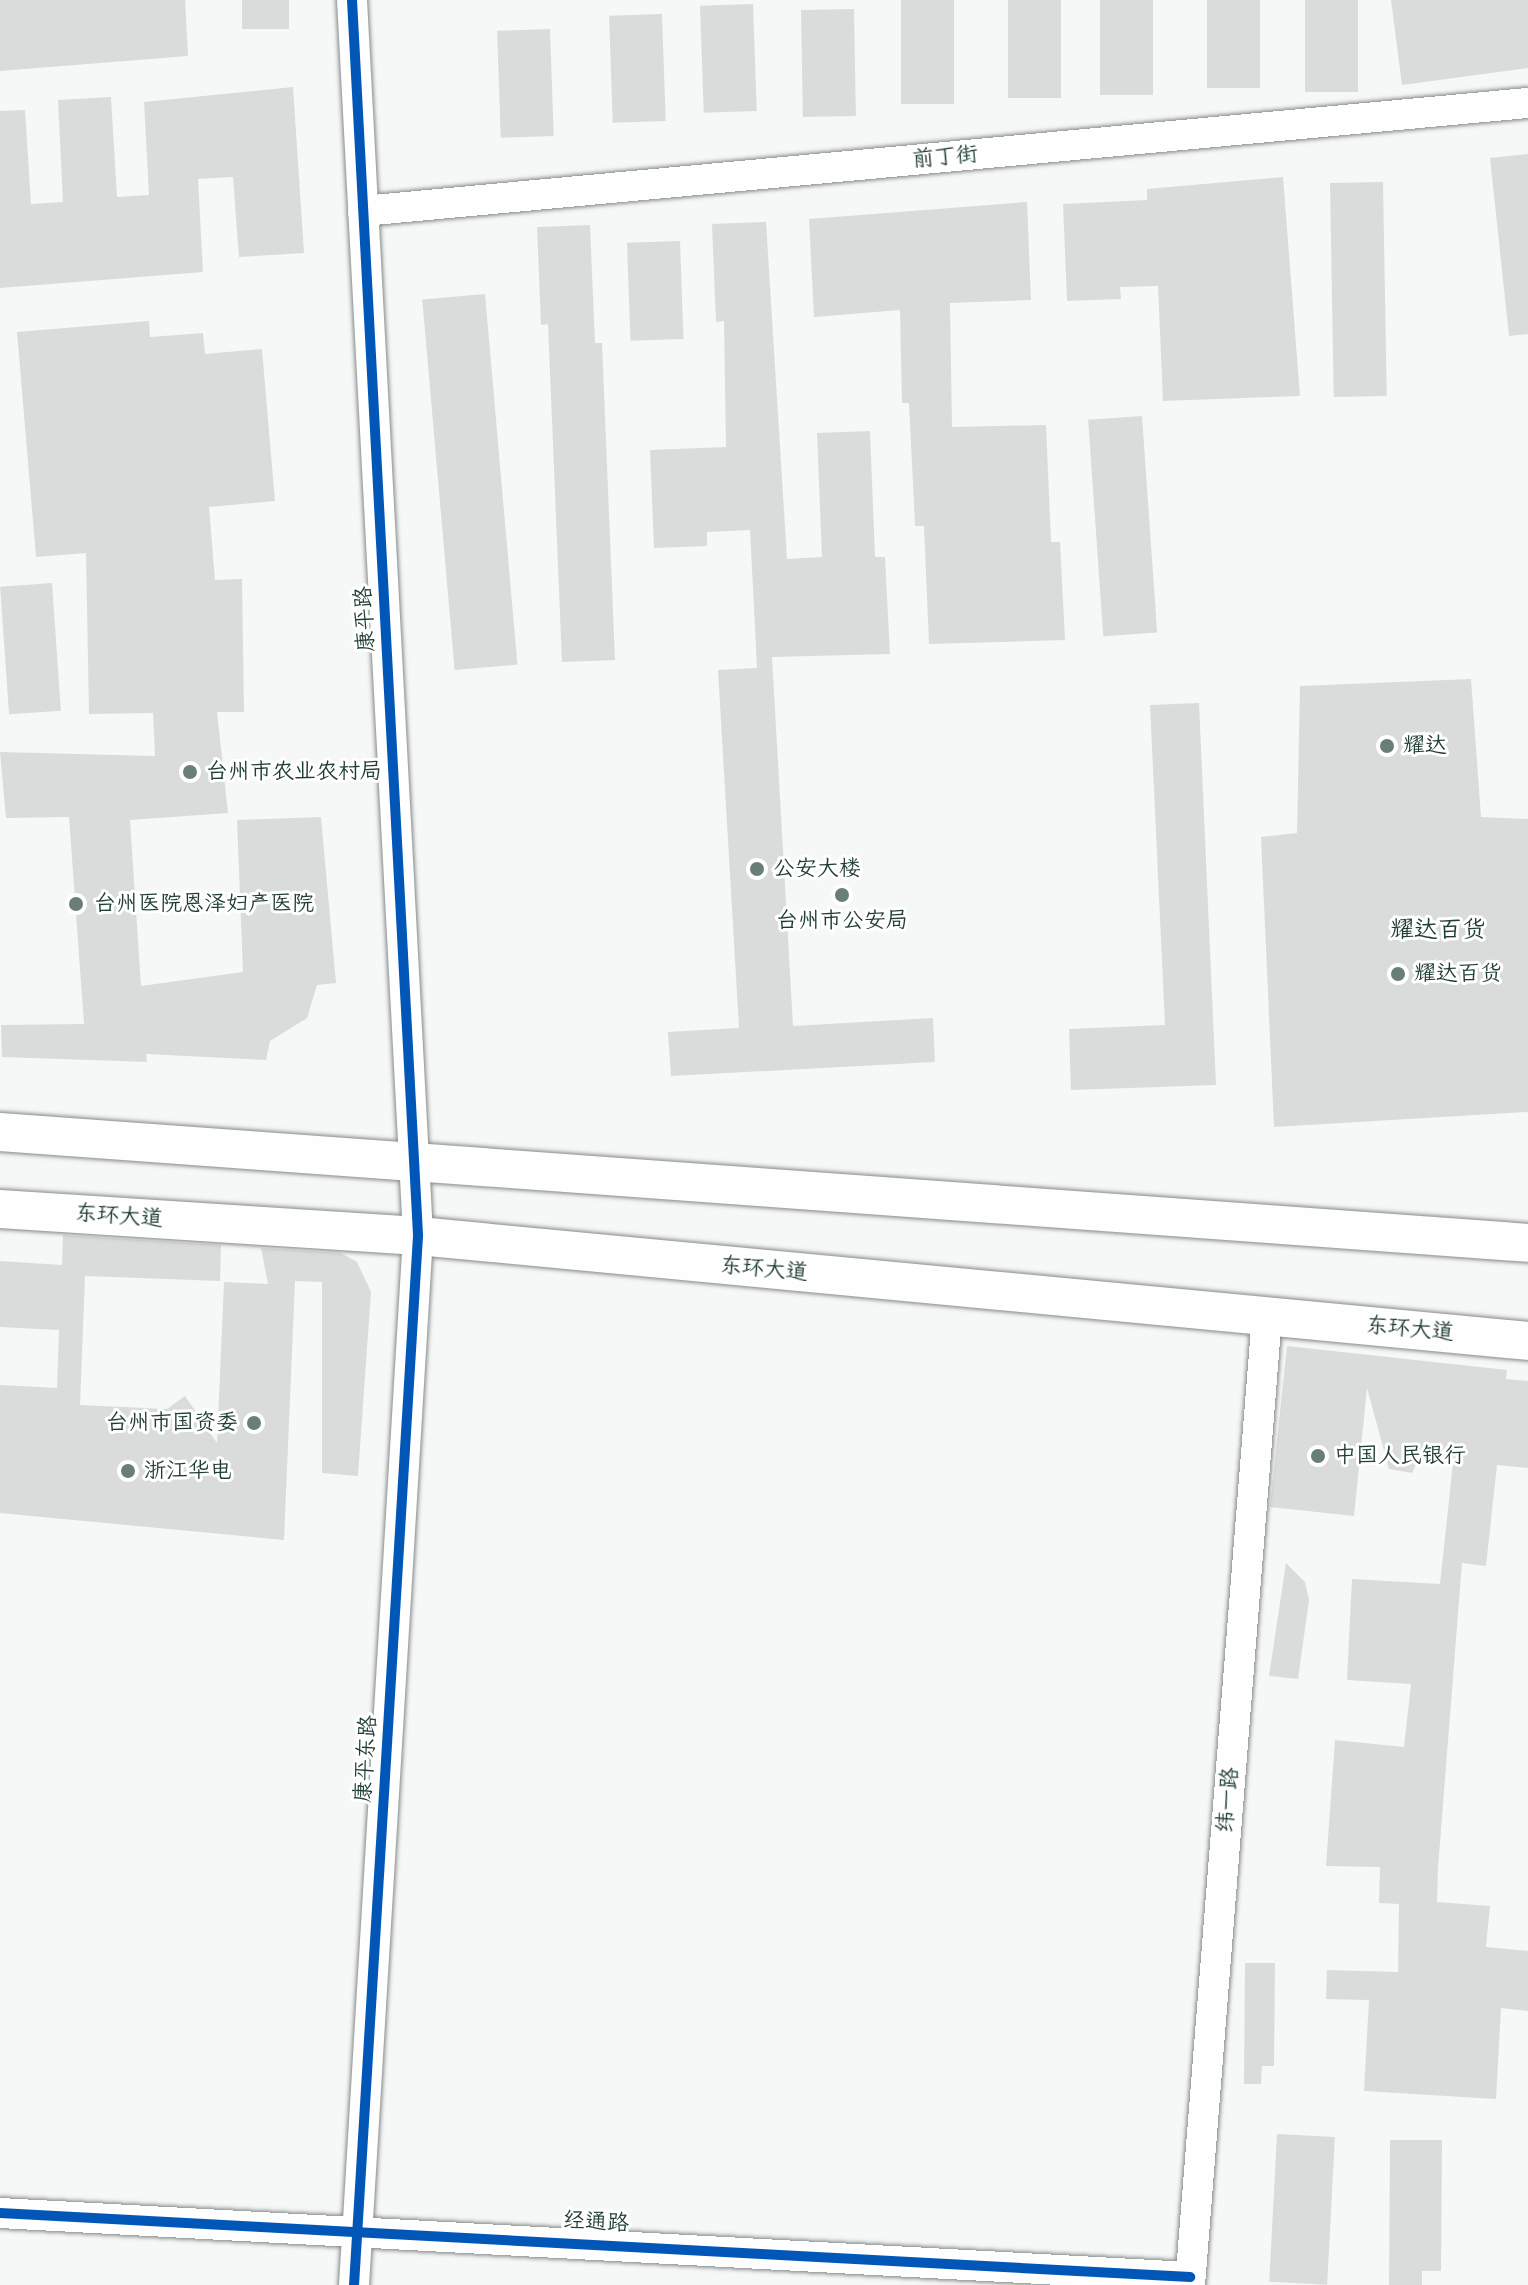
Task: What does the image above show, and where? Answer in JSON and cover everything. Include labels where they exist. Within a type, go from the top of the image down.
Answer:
[{"type":"main road","points":[[0,1132],[1528,1243]]},
{"type":"main road","name":"东环大道","points":[[0,1209],[418,1236],[1528,1341]]},
{"type":"main road","points":[[1473,1335],[1528,1360]]},
{"type":"street","name":"康平路","points":[[352,0],[418,1236]]},
{"type":"street","name":"前丁街","points":[[363,211],[1528,103]]},
{"type":"street","name":"康平东路","points":[[354,2285],[418,1236]]},
{"type":"street","name":"纬一路","points":[[1190,2281],[1267,1316]]},
{"type":"street","name":"经通路","points":[[0,2213],[357,2230],[1190,2281]]},
{"type":"building","points":[[0,0],[185,0],[188,56],[0,71]]},
{"type":"building","points":[[242,0],[289,0],[289,29],[242,29]]},
{"type":"building","points":[[901,0],[954,0],[954,104],[901,104]]},
{"type":"building","points":[[1008,0],[1061,0],[1061,98],[1008,98]]},
{"type":"building","points":[[1100,0],[1153,0],[1153,95],[1100,95]]},
{"type":"building","points":[[1207,0],[1260,0],[1260,88],[1207,88]]},
{"type":"building","points":[[1305,0],[1358,0],[1358,92],[1305,92]]},
{"type":"building","points":[[1391,0],[1528,0],[1528,68],[1402,85]]},
{"type":"building","points":[[753,4],[757,111],[704,113],[700,6]]},
{"type":"building","points":[[854,9],[856,116],[803,117],[801,10]]},
{"type":"building","points":[[662,14],[666,121],[613,123],[609,16]]},
{"type":"building","points":[[550,29],[554,136],[501,138],[497,31]]},
{"type":"building","points":[[293,87],[304,253],[239,257],[233,177],[198,179],[203,272],[0,288],[0,111],[25,110],[31,204],[63,202],[58,100],[111,97],[117,197],[149,195],[144,102]]},
{"type":"building","points":[[1528,154],[1528,334],[1509,336],[1490,158]]},
{"type":"building","points":[[1283,177],[1300,396],[1163,401],[1158,286],[1120,287],[1121,299],[1067,301],[1063,204],[1147,200],[1147,189]]},
{"type":"building","points":[[1383,182],[1387,396],[1334,397],[1330,183]]},
{"type":"building","points":[[1027,202],[1031,300],[950,303],[952,427],[1046,425],[1051,542],[1060,542],[1065,640],[929,644],[924,526],[915,526],[909,403],[902,403],[900,310],[814,317],[809,219]]},
{"type":"building","points":[[766,222],[787,559],[822,557],[817,433],[870,431],[875,557],[885,557],[890,654],[772,657],[793,1026],[933,1018],[935,1062],[671,1076],[668,1032],[739,1028],[718,670],[757,668],[750,530],[707,532],[707,546],[654,548],[650,450],[726,447],[724,321],[716,322],[712,224]]},
{"type":"building","points":[[590,225],[595,343],[602,343],[615,660],[562,662],[548,324],[541,325],[537,227]]},
{"type":"building","points":[[680,241],[683,339],[630,341],[627,243]]},
{"type":"building","points":[[485,294],[517,665],[455,670],[422,299]]},
{"type":"building","points":[[149,321],[150,337],[203,333],[205,354],[262,349],[275,501],[209,507],[215,580],[242,579],[244,712],[217,712],[228,813],[130,820],[141,986],[243,972],[237,820],[321,817],[336,983],[317,985],[307,1018],[270,1041],[266,1060],[146,1054],[147,1062],[2,1057],[1,1025],[84,1024],[69,817],[6,818],[0,752],[155,756],[153,713],[89,714],[86,553],[36,557],[17,332]]},
{"type":"building","points":[[1142,416],[1157,632],[1103,636],[1088,420]]},
{"type":"building","points":[[52,583],[61,711],[9,714],[0,587]]},
{"type":"building","name":"耀达百货","points":[[1471,679],[1481,817],[1528,819],[1528,1112],[1274,1127],[1261,837],[1297,833],[1300,686]]},
{"type":"building","points":[[1199,703],[1216,1085],[1071,1090],[1069,1029],[1165,1025],[1150,705]]},
{"type":"building","points":[[63,1235],[221,1245],[220,1281],[85,1276],[80,1405],[167,1409],[185,1396],[217,1443],[224,1282],[268,1284],[261,1248],[341,1253],[357,1262],[371,1292],[358,1476],[322,1473],[322,1282],[295,1281],[284,1540],[0,1513],[0,1385],[57,1388],[59,1330],[0,1327],[0,1261],[62,1265]]},
{"type":"building","points":[[1287,1346],[1507,1370],[1506,1379],[1528,1381],[1528,1468],[1497,1465],[1486,1566],[1462,1563],[1438,1868],[1437,1902],[1490,1906],[1486,1947],[1528,1951],[1528,2011],[1501,2008],[1496,2099],[1364,2091],[1369,2000],[1326,1999],[1327,1970],[1398,1972],[1399,1904],[1379,1903],[1380,1867],[1326,1866],[1335,1740],[1404,1747],[1411,1684],[1347,1680],[1352,1579],[1440,1584],[1453,1463],[1420,1456],[1412,1473],[1389,1469],[1367,1388],[1354,1516],[1270,1507]]},
{"type":"building","points":[[1286,1563],[1305,1582],[1309,1600],[1298,1679],[1269,1676]]},
{"type":"building","points":[[1245,1963],[1275,1963],[1274,2066],[1262,2066],[1261,2084],[1244,2084]]},
{"type":"building","points":[[1277,2134],[1335,2137],[1327,2285],[1269,2282]]},
{"type":"building","points":[[1390,2140],[1442,2140],[1441,2271],[1422,2271],[1422,2285],[1389,2285]]},
{"type":"cycle path","points":[[352,0],[418,1236],[354,2285]]},
{"type":"cycle path","points":[[0,2213],[1190,2277]]},
{"type":"place","name":"耀达","points":[[1387,746]]},
{"type":"place","name":"台州市农业农村局","points":[[190,772]]},
{"type":"place","name":"公安大楼","points":[[757,869]]},
{"type":"place","name":"台州市公安局","points":[[842,895]]},
{"type":"place","name":"台州医院恩泽妇产医院","points":[[76,904]]},
{"type":"place","name":"耀达百货","points":[[1398,974]]},
{"type":"place","name":"台州市国资委","points":[[254,1423]]},
{"type":"place","name":"中国人民银行","points":[[1318,1456]]},
{"type":"place","name":"浙江华电","points":[[128,1471]]},
{"type":"district","name":"耀达百货","points":[[1438,930]]}]
